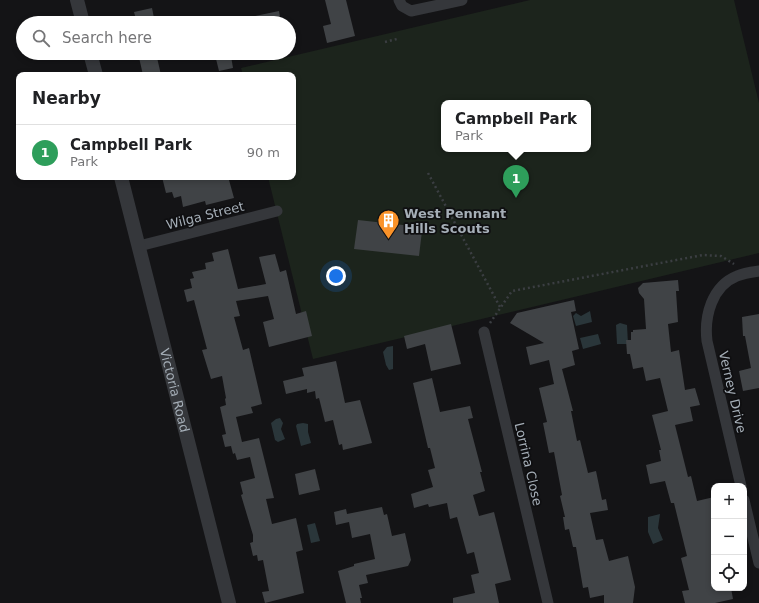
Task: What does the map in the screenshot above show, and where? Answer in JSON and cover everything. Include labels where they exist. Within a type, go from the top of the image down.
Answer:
[{"type":"street","points":[[77,0],[81,16]]},
{"type":"street","points":[[400,3],[406,10],[416,11],[462,0]]},
{"type":"street","points":[[92,60],[95,72]]},
{"type":"street","name":"Victoria Road","points":[[122,180],[229,603]]},
{"type":"street","name":"Wilga Street","points":[[139,246],[277,211]]},
{"type":"street","points":[[738,276],[759,271]]},
{"type":"street","name":"Verney Drive","points":[[738,276],[728,281],[719,290],[711,305],[705,327],[706,340],[740,483]]},
{"type":"street","name":"Lorrina Close","points":[[484,332],[548,603]]},
{"type":"street","points":[[747,513],[759,563]]},
{"type":"path","points":[[385,42],[397,39]]},
{"type":"path","points":[[428,173],[500,307]]},
{"type":"path","points":[[484,332],[512,291],[703,255],[721,256],[734,264],[738,276]]},
{"type":"shaded area","points":[[530,0],[734,0],[759,103],[759,253],[313,359],[269,180],[296,180],[296,72],[242,72],[241,68],[275,60],[296,60],[296,55]]},
{"type":"shaded area","points":[[590,311],[592,322],[576,326],[573,316],[576,313],[581,316]]},
{"type":"shaded area","points":[[620,323],[627,325],[628,344],[617,344],[616,325]]},
{"type":"shaded area","points":[[598,334],[601,344],[583,349],[580,338]]},
{"type":"shaded area","points":[[393,346],[393,369],[389,370],[386,365],[383,352],[387,347]]},
{"type":"shaded area","points":[[280,418],[283,423],[281,429],[285,439],[278,442],[275,440],[271,423]]},
{"type":"shaded area","points":[[297,424],[308,424],[308,432],[311,443],[301,446],[296,426]]},
{"type":"shaded area","points":[[660,514],[658,528],[663,540],[653,544],[648,532],[648,517]]},
{"type":"shaded area","points":[[315,523],[320,541],[311,543],[307,525]]},
{"type":"building","points":[[325,0],[346,0],[355,36],[327,43],[323,26],[331,24]]},
{"type":"building","points":[[152,8],[154,16],[135,16],[134,12]]},
{"type":"building","points":[[279,11],[280,16],[255,16]]},
{"type":"building","points":[[140,60],[158,60],[160,72],[142,72]]},
{"type":"building","points":[[216,60],[232,60],[233,68],[219,71]]},
{"type":"building","points":[[163,180],[229,180],[234,198],[206,205],[205,201],[183,207],[181,196],[174,198],[172,192],[166,193]]},
{"type":"building","name":"West Pennant Hills Scouts","points":[[358,220],[412,226],[412,230],[422,231],[419,256],[354,249]]},
{"type":"building","points":[[228,249],[238,289],[266,284],[259,257],[275,254],[280,272],[286,270],[296,314],[306,311],[312,336],[269,347],[263,322],[274,319],[268,296],[236,301],[240,316],[234,317],[243,350],[249,348],[262,404],[251,407],[253,413],[236,417],[242,442],[259,438],[274,498],[266,499],[272,524],[296,518],[303,550],[296,552],[304,593],[265,603],[262,592],[269,591],[263,560],[258,561],[257,555],[253,556],[250,543],[253,542],[253,535],[241,495],[243,494],[240,482],[255,478],[250,457],[237,460],[235,453],[233,454],[231,446],[225,447],[222,435],[226,434],[220,407],[226,405],[222,376],[211,379],[202,350],[207,349],[194,300],[187,302],[184,290],[192,288],[190,279],[194,278],[192,272],[206,269],[205,263],[214,261],[212,253]]},
{"type":"building","points":[[678,280],[679,291],[676,291],[678,322],[668,324],[671,352],[679,350],[685,390],[695,388],[700,405],[690,407],[693,421],[675,425],[688,477],[691,476],[697,501],[711,498],[711,591],[732,591],[733,599],[715,603],[685,603],[682,591],[689,590],[681,558],[687,556],[674,503],[671,503],[665,481],[650,484],[646,465],[661,461],[659,450],[661,450],[652,415],[668,411],[660,378],[646,381],[643,367],[633,369],[630,354],[627,354],[626,340],[631,340],[631,332],[633,332],[633,330],[646,329],[644,299],[639,293],[638,288],[643,283]]},
{"type":"building","points":[[574,300],[576,311],[571,312],[579,349],[572,351],[575,365],[562,369],[573,411],[571,411],[577,441],[580,440],[588,473],[596,471],[602,500],[606,499],[608,510],[590,513],[596,540],[603,539],[609,561],[628,556],[635,587],[633,603],[604,603],[604,595],[590,598],[588,587],[583,588],[576,547],[573,547],[569,529],[565,530],[563,517],[565,517],[560,496],[562,495],[554,452],[549,453],[543,423],[547,422],[539,388],[554,384],[549,360],[530,365],[526,347],[544,343],[510,323],[517,313]]},
{"type":"building","points":[[759,314],[759,388],[743,391],[739,371],[751,368],[745,336],[743,336],[742,317]]},
{"type":"building","points":[[451,324],[461,364],[431,371],[425,344],[407,349],[404,336]]},
{"type":"building","points":[[336,361],[345,403],[360,400],[372,443],[343,450],[342,444],[339,445],[333,420],[325,422],[319,398],[316,399],[315,391],[307,393],[307,389],[286,394],[283,381],[304,376],[302,368]]},
{"type":"building","points":[[432,378],[440,412],[470,406],[473,418],[468,419],[482,472],[480,472],[485,491],[473,495],[479,516],[494,512],[511,580],[495,584],[499,603],[453,603],[453,598],[475,593],[471,575],[479,573],[474,552],[467,554],[457,517],[450,519],[447,503],[429,507],[428,504],[414,508],[411,494],[433,487],[428,470],[435,468],[430,448],[428,448],[413,383]]},
{"type":"building","points":[[315,469],[320,490],[299,495],[295,474]]},
{"type":"building","points":[[382,507],[384,515],[387,514],[392,536],[405,533],[411,560],[408,566],[366,575],[368,583],[359,585],[362,598],[360,598],[361,603],[346,603],[338,571],[354,566],[354,564],[375,559],[370,534],[352,538],[349,522],[336,525],[334,512],[346,509],[347,514]]},
{"type":"place","name":"Campbell Park","points":[[516,198]]},
{"type":"place","name":"West Pennant Hills Scouts","points":[[388,240]]}]
